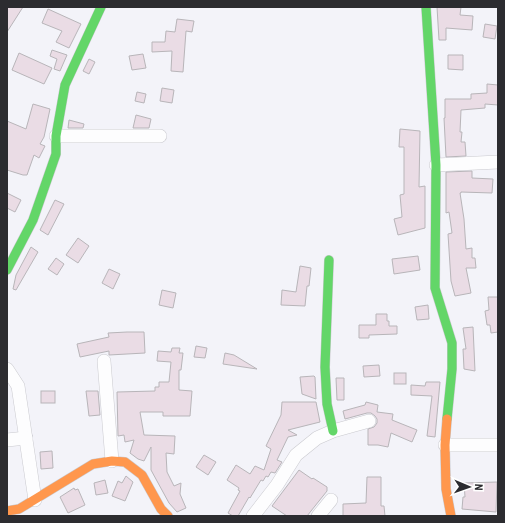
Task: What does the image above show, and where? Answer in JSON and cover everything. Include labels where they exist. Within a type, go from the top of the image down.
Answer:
[{"type":"street","points":[[7,270],[33,220],[56,154],[56,136],[65,85],[101,7]]},
{"type":"street","points":[[426,7],[436,165],[435,288],[452,343],[452,369],[445,445],[446,489],[451,516]]},
{"type":"street","points":[[56,136],[160,136]]},
{"type":"street","points":[[436,165],[498,162]]},
{"type":"street","points":[[329,260],[324,367],[333,431]]},
{"type":"street","points":[[104,361],[112,461]]},
{"type":"street","points":[[7,370],[18,386],[35,500]]},
{"type":"street","points":[[253,516],[296,455],[317,438],[333,431],[369,421]]},
{"type":"street","points":[[7,440],[26,438]]},
{"type":"street","points":[[445,445],[498,445]]},
{"type":"street","points":[[7,511],[18,509],[35,500],[93,464],[112,461],[125,462],[144,470],[161,509],[168,516]]},
{"type":"street","points":[[318,516],[331,500]]},
{"type":"building","points":[[7,7],[23,7],[7,32]]},
{"type":"building","points":[[437,7],[461,7],[460,15],[473,16],[472,30],[446,28],[446,40],[439,40]]},
{"type":"building","points":[[48,9],[81,24],[69,48],[56,42],[62,31],[42,23]]},
{"type":"building","points":[[177,19],[194,21],[192,32],[186,31],[183,72],[171,71],[172,51],[152,52],[152,42],[165,42],[166,31],[175,32]]},
{"type":"building","points":[[485,24],[497,26],[495,39],[483,37]]},
{"type":"building","points":[[52,50],[67,55],[60,71],[54,69],[57,59],[50,56]]},
{"type":"building","points":[[19,53],[52,68],[44,84],[12,70]]},
{"type":"building","points":[[143,54],[146,68],[132,70],[129,56]]},
{"type":"building","points":[[448,55],[463,55],[463,70],[448,69]]},
{"type":"building","points":[[89,59],[95,62],[89,74],[83,71]]},
{"type":"building","points":[[487,84],[498,85],[498,105],[485,104],[485,108],[461,110],[461,142],[465,142],[466,156],[446,157],[444,118],[445,99],[471,99],[471,94],[487,93]]},
{"type":"building","points":[[162,88],[174,90],[172,103],[160,101]]},
{"type":"building","points":[[137,92],[146,94],[144,103],[135,101]]},
{"type":"building","points":[[33,104],[50,109],[44,137],[40,144],[45,146],[39,158],[34,155],[27,175],[23,175],[7,170],[7,121],[26,129]]},
{"type":"building","points":[[136,115],[151,119],[149,128],[133,128]]},
{"type":"building","points":[[69,120],[84,124],[83,128],[68,128]]},
{"type":"building","points":[[400,129],[420,131],[419,187],[425,186],[425,228],[398,235],[394,219],[402,217],[400,195],[404,194],[404,147],[399,147]]},
{"type":"building","points":[[472,171],[472,178],[493,179],[492,193],[460,193],[464,219],[466,249],[472,248],[472,258],[475,258],[476,268],[466,268],[471,293],[455,296],[451,281],[448,234],[452,233],[449,212],[446,213],[446,172]]},
{"type":"building","points":[[7,193],[21,200],[15,212],[7,208]]},
{"type":"building","points":[[55,200],[64,204],[48,235],[40,230]]},
{"type":"building","points":[[78,238],[89,246],[78,263],[66,255]]},
{"type":"building","points":[[31,247],[38,252],[16,290],[13,289],[16,275]]},
{"type":"building","points":[[418,256],[420,270],[394,274],[392,259]]},
{"type":"building","points":[[56,258],[64,264],[57,275],[48,269]]},
{"type":"building","points":[[300,266],[311,268],[305,306],[281,305],[282,290],[296,292]]},
{"type":"building","points":[[109,269],[120,274],[113,289],[102,283]]},
{"type":"building","points":[[162,290],[176,293],[173,308],[159,305]]},
{"type":"building","points":[[488,297],[498,297],[498,332],[491,333],[490,325],[487,325],[485,311],[489,310]]},
{"type":"building","points":[[428,305],[429,319],[417,320],[415,307]]},
{"type":"building","points":[[376,314],[387,314],[389,326],[397,326],[397,334],[369,335],[369,338],[359,338],[359,325],[376,325]]},
{"type":"building","points":[[473,327],[475,371],[464,369],[463,349],[466,349],[463,328]]},
{"type":"building","points":[[144,332],[145,353],[109,355],[109,351],[80,357],[77,344],[109,337],[108,333]]},
{"type":"building","points":[[196,346],[207,348],[205,358],[194,357]]},
{"type":"building","points":[[172,348],[180,348],[179,353],[183,353],[181,370],[179,370],[179,390],[192,391],[190,416],[163,416],[163,412],[140,412],[144,435],[175,436],[174,454],[166,453],[167,472],[174,486],[181,483],[180,494],[186,508],[177,512],[169,503],[151,470],[151,447],[144,461],[138,459],[130,453],[134,440],[125,442],[124,435],[118,436],[117,392],[155,391],[155,387],[159,387],[159,382],[169,382],[171,362],[157,361],[158,351],[171,352]]},
{"type":"building","points":[[225,353],[234,355],[257,369],[223,364]]},
{"type":"building","points":[[379,365],[380,376],[364,377],[363,366]]},
{"type":"building","points":[[394,373],[406,373],[406,384],[394,384]]},
{"type":"building","points":[[314,376],[316,399],[302,394],[300,377]]},
{"type":"building","points":[[336,378],[344,378],[344,400],[337,400]]},
{"type":"building","points":[[426,382],[440,382],[435,437],[427,436],[432,396],[411,395],[411,385],[425,386]]},
{"type":"building","points":[[41,391],[55,391],[55,403],[41,403]]},
{"type":"building","points":[[86,391],[98,391],[100,415],[89,416]]},
{"type":"building","points":[[282,402],[316,402],[320,422],[288,430],[297,435],[288,437],[277,460],[282,462],[275,473],[271,472],[263,481],[261,480],[238,516],[233,516],[228,513],[240,491],[238,490],[239,488],[227,480],[236,465],[250,474],[255,466],[264,470],[271,449],[266,446],[281,415]]},
{"type":"building","points":[[366,402],[378,405],[377,412],[393,414],[392,420],[417,430],[412,442],[391,433],[388,447],[368,445],[368,429],[374,427],[377,423],[375,416],[371,413],[367,413],[345,419],[343,411],[365,405]]},
{"type":"building","points":[[52,451],[53,468],[41,469],[40,452]]},
{"type":"building","points":[[204,455],[216,462],[208,475],[196,467]]},
{"type":"building","points":[[299,470],[327,487],[327,491],[307,516],[287,516],[272,506]]},
{"type":"building","points":[[126,476],[133,482],[125,501],[112,496],[118,481],[122,483]]},
{"type":"building","points":[[367,477],[381,477],[381,506],[384,506],[385,516],[343,516],[343,504],[366,503]]},
{"type":"building","points":[[105,480],[108,493],[96,495],[94,483]]},
{"type":"building","points":[[497,482],[496,512],[462,509],[463,497],[465,497],[464,483]]},
{"type":"building","points":[[74,488],[75,490],[78,489],[85,505],[68,513],[60,497]]},
{"type":"traffic: fast","points":[[7,270],[33,220],[56,154],[56,136],[65,85],[101,7]]},
{"type":"traffic: fast","points":[[426,7],[436,165],[435,288],[452,343],[452,369],[447,419]]},
{"type":"traffic: fast","points":[[329,260],[325,367],[327,404],[333,431]]},
{"type":"traffic: slow","points":[[447,419],[445,445],[446,489],[451,516]]},
{"type":"traffic: slow","points":[[7,511],[19,509],[93,464],[112,461],[125,462],[142,475],[161,509],[168,516]]}]
